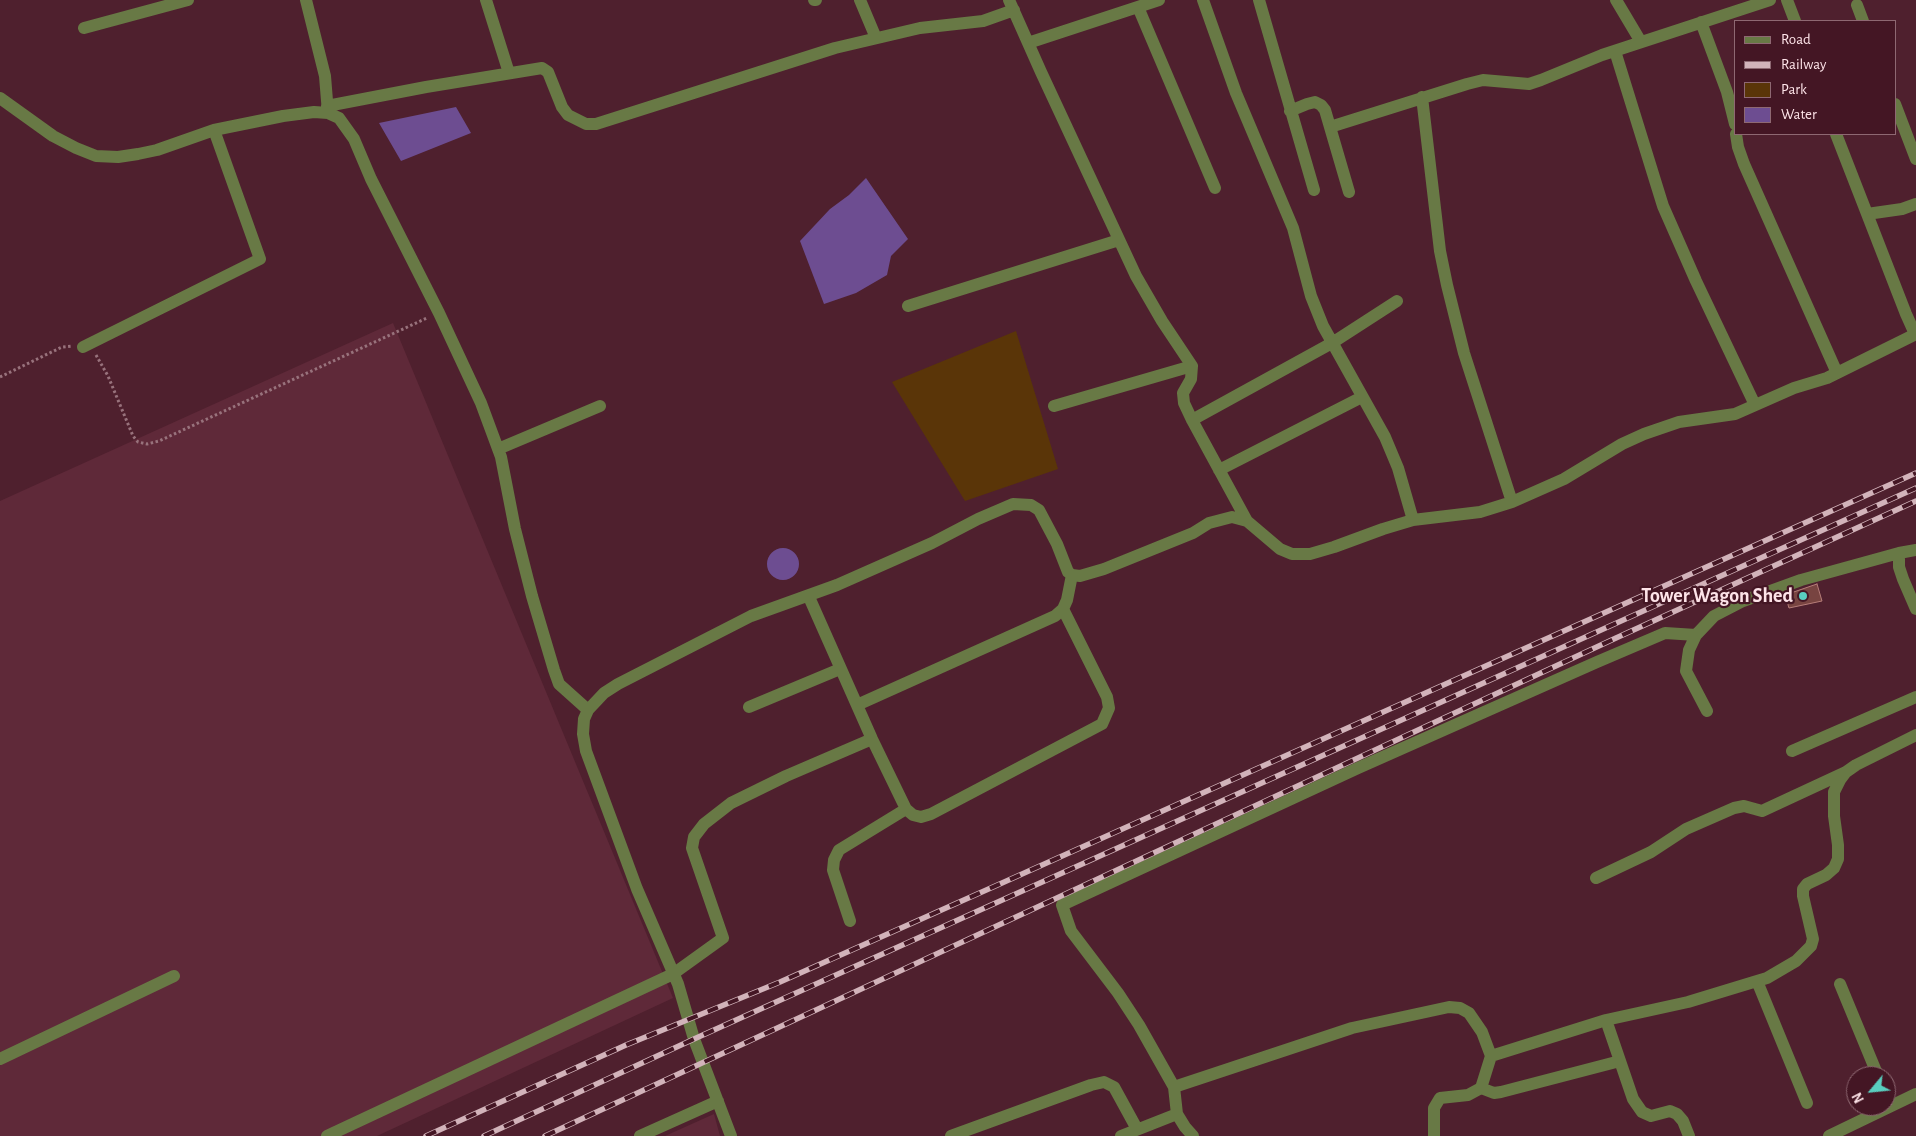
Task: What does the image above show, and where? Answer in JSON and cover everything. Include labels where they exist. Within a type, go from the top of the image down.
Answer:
[{"type":"street","points":[[84,28],[188,0]]},
{"type":"street","points":[[306,0],[325,76],[328,110],[339,118],[354,138],[371,179],[439,313],[481,403],[501,457],[515,529],[554,670],[559,684],[588,710]]},
{"type":"street","points":[[486,0],[508,73]]},
{"type":"street","points":[[860,0],[876,38]]},
{"type":"street","points":[[1028,43],[1159,0]]},
{"type":"street","points":[[1203,0],[1236,93],[1293,228],[1311,296],[1323,326],[1391,452],[1413,520]]},
{"type":"street","points":[[1259,0],[1314,190]]},
{"type":"street","points":[[1616,0],[1641,42]]},
{"type":"street","points":[[1330,126],[1482,80],[1529,84],[1615,51],[1770,0]]},
{"type":"street","points":[[1787,0],[1795,20]]},
{"type":"street","points":[[0,98],[53,136],[76,148],[96,156],[118,157],[158,150],[214,130],[328,110],[426,87],[535,68],[546,70],[562,107],[568,116],[586,124],[596,124],[835,48],[920,28],[983,21],[1011,5],[1140,284],[1192,366],[1191,379],[1184,393],[1184,403],[1192,420],[1247,521],[1280,549],[1292,554],[1310,554],[1413,520],[1480,512],[1512,502],[1564,479],[1622,444],[1644,434],[1679,422],[1735,414],[1794,388],[1837,373],[1916,334],[1836,135]]},
{"type":"street","points":[[1857,5],[1863,20]]},
{"type":"street","points":[[1138,7],[1215,188]]},
{"type":"street","points":[[1701,22],[1728,92],[1734,119]]},
{"type":"street","points":[[1615,51],[1663,206],[1755,405]]},
{"type":"street","points":[[1422,97],[1440,252],[1447,285],[1464,353],[1512,502]]},
{"type":"street","points":[[1290,111],[1315,102],[1321,105],[1330,126],[1349,192]]},
{"type":"street","points":[[1896,107],[1916,159]]},
{"type":"street","points":[[83,348],[260,260],[214,130]]},
{"type":"street","points":[[1736,135],[1744,164],[1837,373]]},
{"type":"street","points":[[1867,214],[1902,209],[1916,204]]},
{"type":"street","points":[[908,306],[1119,240]]},
{"type":"street","points":[[1192,420],[1332,343],[1397,301]]},
{"type":"street","points":[[1054,406],[1192,366]]},
{"type":"street","points":[[1219,470],[1362,397]]},
{"type":"street","points":[[498,448],[600,406]]},
{"type":"street","points":[[730,1136],[697,1047],[673,974],[636,889],[586,751],[583,734],[584,719],[588,710],[604,692],[752,616],[774,607],[809,597],[932,543],[1008,506],[1023,503],[1039,510],[1057,544],[1068,572],[1072,575],[1080,576],[1104,569],[1193,533],[1210,523],[1232,517],[1247,521]]},
{"type":"street","points":[[1707,711],[1686,670],[1689,650],[1696,635],[1714,616],[1743,601],[1801,580],[1916,550]]},
{"type":"street","points":[[1899,554],[1899,566],[1903,579],[1916,609]]},
{"type":"street","points":[[857,705],[1046,621],[1063,609],[1067,600],[1072,575]]},
{"type":"street","points":[[809,597],[872,739],[906,809],[913,815],[921,817],[931,814],[1102,724],[1109,708],[1107,697],[1063,609]]},
{"type":"street","points":[[1193,1136],[1177,1114],[1174,1087],[1139,1025],[1118,993],[1071,931],[1062,906],[1367,764],[1597,662],[1665,633],[1696,635]]},
{"type":"street","points":[[749,707],[840,669]]},
{"type":"street","points":[[1792,751],[1916,697]]},
{"type":"street","points":[[1596,878],[1651,852],[1686,830],[1734,808],[1744,806],[1762,811],[1846,772],[1856,765],[1916,736]]},
{"type":"street","points":[[327,1136],[673,974],[723,938],[692,848],[694,837],[704,824],[739,800],[786,776],[872,739]]},
{"type":"street","points":[[1491,1056],[1606,1020],[1688,1002],[1767,978],[1796,961],[1811,946],[1812,934],[1803,889],[1807,884],[1826,875],[1834,868],[1838,859],[1834,792],[1846,772]]},
{"type":"street","points":[[850,921],[833,870],[834,860],[839,850],[906,809]]},
{"type":"street","points":[[0,1060],[174,976]]},
{"type":"street","points":[[1757,981],[1807,1103]]},
{"type":"street","points":[[1840,984],[1874,1066]]},
{"type":"street","points":[[1174,1087],[1352,1028],[1449,1007],[1460,1008],[1469,1012],[1482,1032],[1491,1056],[1481,1088],[1468,1095],[1440,1098],[1434,1108],[1434,1136]]},
{"type":"street","points":[[1606,1020],[1633,1098],[1642,1112],[1651,1116],[1670,1111],[1677,1114],[1683,1120],[1690,1136]]},
{"type":"street","points":[[1481,1088],[1494,1093],[1501,1092],[1620,1061]]},
{"type":"street","points":[[951,1136],[1091,1084],[1104,1082],[1114,1087],[1137,1129]]},
{"type":"street","points":[[1896,1104],[1916,1094]]},
{"type":"street","points":[[640,1136],[718,1101]]},
{"type":"street","points":[[1121,1136],[1177,1114]]},
{"type":"street","points":[[1829,1136],[1870,1116]]},
{"type":"path","points":[[0,377],[62,347],[72,346],[92,352],[99,358],[133,436],[138,442],[147,444],[159,441],[439,313]]},
{"type":"shaded area","points":[[393,323],[673,998],[377,1136],[0,1136],[0,501]]},
{"type":"shaded area","points":[[714,1114],[720,1136],[665,1136]]},
{"type":"green space","points":[[1016,331],[1058,469],[965,501],[892,382]]},
{"type":"water","points":[[456,107],[471,133],[401,161],[379,123]]},
{"type":"water","points":[[866,178],[908,239],[891,256],[887,275],[856,293],[824,304],[800,241],[830,209],[849,195]]},
{"type":"water","points":[[783,548],[794,553],[799,564],[794,575],[783,580],[772,575],[767,564],[772,553]]},
{"type":"building","name":"Tower Wagon Shed","points":[[1817,584],[1822,601],[1789,608],[1785,595]]},
{"type":"railway","points":[[426,1136],[626,1045],[780,982],[1916,473]]},
{"type":"railway","points":[[484,1136],[694,1039],[1916,488]]},
{"type":"railway","points":[[545,1136],[1616,638],[1916,501]]},
{"type":"place","name":"Tower Wagon Shed","points":[[1803,596]]}]
